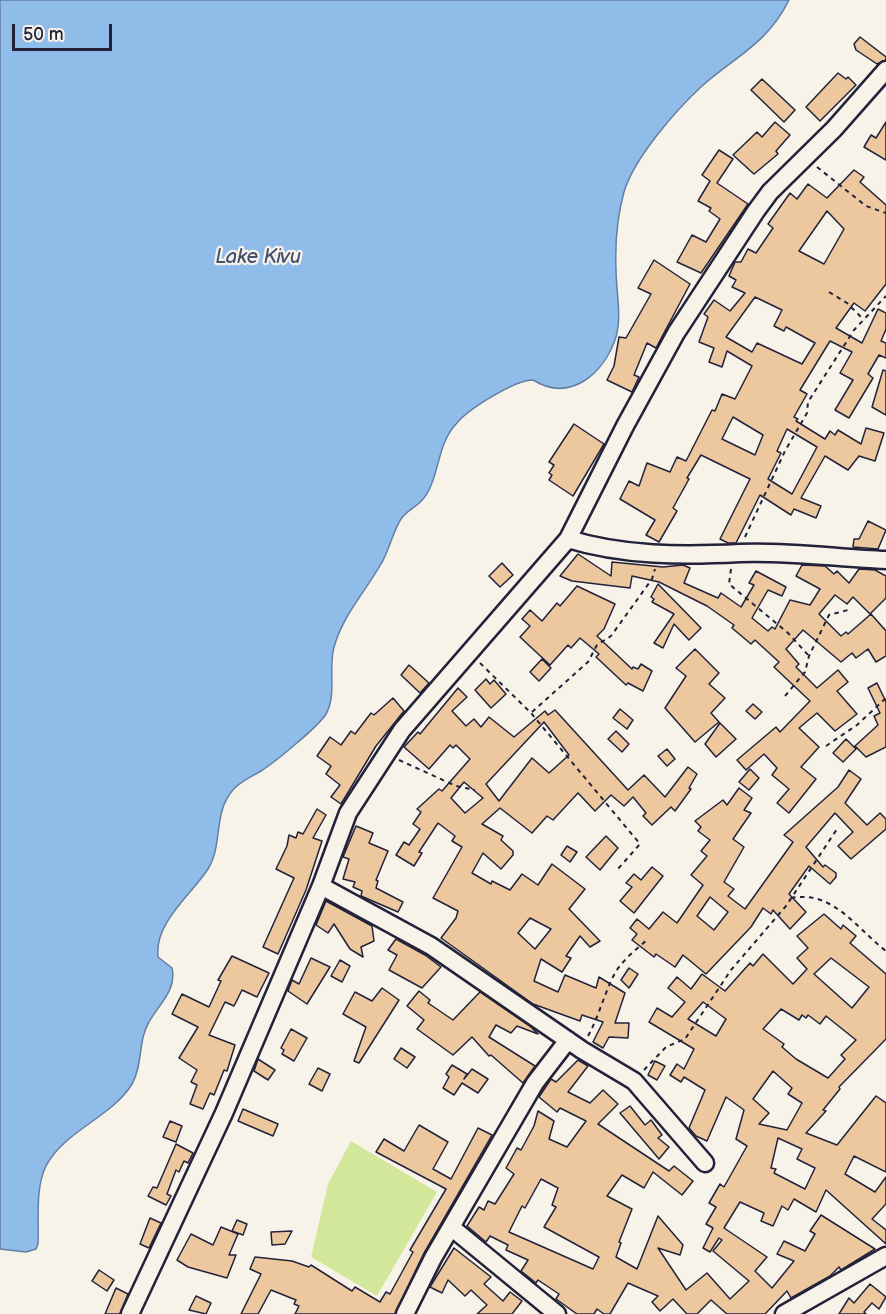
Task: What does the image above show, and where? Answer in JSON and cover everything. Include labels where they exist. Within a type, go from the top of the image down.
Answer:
[{"type":"street","points":[[130,1314],[224,1113],[321,886],[348,813],[402,730],[568,539],[625,426],[676,333],[756,211],[886,70]]},
{"type":"street","points":[[568,539],[599,549],[640,553],[886,560]]},
{"type":"street","points":[[321,886],[431,946],[575,1045],[634,1081],[705,1163]]},
{"type":"street","points":[[405,1314],[451,1227],[535,1083],[575,1045]]},
{"type":"street","points":[[451,1227],[557,1314]]},
{"type":"street","points":[[784,1314],[886,1256]]},
{"type":"path","points":[[806,157],[866,206],[886,213]]},
{"type":"path","points":[[829,292],[847,303],[864,320]]},
{"type":"path","points":[[809,656],[788,633],[729,584],[736,554],[781,460],[807,413],[808,402],[844,345],[886,296]]},
{"type":"path","points":[[531,713],[588,662],[597,645],[611,636],[652,579],[661,552]]},
{"type":"path","points":[[785,696],[805,672],[809,656],[829,615],[848,610]]},
{"type":"path","points":[[470,652],[531,713],[640,844],[617,870]]},
{"type":"path","points":[[826,746],[857,725],[886,698]]},
{"type":"path","points":[[385,754],[456,786],[476,790]]},
{"type":"path","points":[[634,1081],[666,1047],[685,1039],[731,970],[791,898],[837,830]]},
{"type":"path","points":[[791,898],[807,895],[828,901],[886,951]]},
{"type":"path","points":[[575,1045],[601,1012],[612,977],[625,958],[647,940]]},
{"type":"green space","points":[[351,1141],[437,1192],[377,1296],[311,1257],[328,1184]]},
{"type":"water","name":"Lake Kivu","points":[[0,0],[789,0],[781,15],[761,38],[702,86],[680,108],[646,150],[629,179],[622,201],[616,240],[618,329],[611,350],[603,363],[584,381],[572,386],[560,388],[547,386],[533,380],[515,385],[492,396],[471,411],[450,432],[442,448],[429,490],[422,500],[401,519],[384,559],[338,635],[332,655],[332,690],[326,714],[286,752],[238,785],[226,800],[220,819],[213,860],[201,879],[175,910],[158,945],[158,957],[172,968],[172,983],[146,1029],[138,1069],[132,1084],[113,1106],[64,1143],[46,1166],[40,1184],[38,1244],[36,1249],[26,1252],[0,1249]]},
{"type":"building","points":[[860,37],[886,57],[886,60],[877,64],[856,50],[854,44]]},
{"type":"building","points":[[838,73],[846,79],[848,77],[856,85],[820,121],[806,107]]},
{"type":"building","points":[[762,79],[795,110],[784,122],[751,90]]},
{"type":"building","points":[[775,122],[790,135],[776,151],[778,154],[754,174],[733,155],[757,132],[762,137]]},
{"type":"building","points":[[886,122],[886,160],[864,147],[871,135],[876,138]]},
{"type":"building","points":[[719,150],[733,159],[717,183],[748,204],[701,273],[677,262],[692,235],[706,242],[720,219],[709,211],[711,208],[698,201],[710,181],[702,175]]},
{"type":"building","points":[[854,170],[864,177],[860,182],[886,205],[886,284],[865,311],[854,303],[836,328],[862,343],[878,309],[886,313],[886,329],[881,341],[886,343],[886,358],[879,355],[868,374],[873,378],[849,418],[835,410],[853,380],[840,373],[852,352],[830,341],[800,390],[807,394],[794,417],[798,419],[796,421],[825,439],[830,431],[835,435],[838,430],[861,444],[866,428],[884,433],[875,461],[859,456],[848,470],[825,456],[801,498],[821,506],[816,518],[794,509],[791,515],[760,495],[736,543],[728,543],[720,539],[750,479],[701,455],[673,508],[677,511],[659,542],[646,535],[655,520],[620,499],[629,481],[639,486],[647,463],[670,472],[677,457],[686,461],[712,410],[715,411],[722,394],[735,399],[752,366],[727,351],[722,367],[709,362],[714,348],[699,342],[708,317],[704,314],[714,300],[730,311],[745,293],[732,287],[736,280],[729,276],[735,262],[741,262],[748,249],[756,253],[773,228],[768,224],[790,193],[797,199],[808,184],[827,198]],"holes":[[[827,211],[844,229],[824,264],[799,251]],[[755,297],[782,310],[774,326],[784,331],[786,327],[815,343],[802,364],[757,343],[752,352],[726,337]],[[733,417],[763,435],[755,455],[722,439]],[[787,429],[817,447],[792,494],[768,479],[781,453],[777,451]]]},
{"type":"building","points":[[654,260],[690,284],[656,348],[647,343],[634,375],[639,377],[632,392],[607,380],[614,366],[619,337],[626,338],[651,294],[638,288]]},
{"type":"building","points":[[883,370],[886,371],[886,415],[872,407]]},
{"type":"building","points":[[574,424],[604,444],[573,496],[549,480],[552,475],[549,473],[554,465],[549,462]]},
{"type":"building","points":[[868,521],[886,530],[878,549],[853,547],[854,539],[859,539]]},
{"type":"building","points":[[578,554],[611,576],[612,562],[663,567],[683,565],[690,568],[684,583],[718,598],[721,593],[741,607],[754,585],[749,583],[756,571],[786,587],[782,596],[768,590],[752,618],[768,631],[772,627],[775,629],[790,600],[810,605],[820,589],[796,576],[802,565],[825,566],[834,574],[837,571],[849,583],[859,569],[875,570],[886,576],[886,598],[870,614],[853,597],[847,604],[835,595],[819,614],[841,636],[846,632],[848,634],[871,614],[886,631],[886,656],[876,662],[868,649],[856,658],[852,653],[841,662],[803,630],[786,649],[799,664],[796,667],[817,688],[838,670],[848,682],[837,691],[857,714],[835,731],[817,713],[799,728],[819,747],[801,767],[816,779],[789,813],[777,803],[789,789],[772,775],[777,768],[764,754],[746,770],[737,760],[776,727],[780,732],[810,701],[774,667],[779,662],[755,640],[751,644],[732,628],[734,625],[707,606],[659,582],[632,576],[630,588],[572,581],[560,576]]},
{"type":"building","points":[[502,563],[513,575],[500,587],[489,576]]},
{"type":"building","points":[[658,584],[701,628],[689,640],[674,624],[663,648],[654,643],[674,614],[652,602],[654,599],[651,597]]},
{"type":"building","points":[[577,586],[615,604],[604,629],[597,636],[632,669],[633,667],[638,669],[641,664],[652,671],[643,691],[628,683],[626,685],[596,657],[599,654],[580,638],[571,648],[568,645],[550,665],[520,637],[530,626],[522,619],[530,610],[542,621],[557,603],[560,606]]},
{"type":"building","points":[[695,649],[719,673],[709,684],[725,698],[711,713],[719,722],[695,742],[665,708],[686,676],[676,668]]},
{"type":"building","points":[[542,659],[551,668],[539,681],[530,672]]},
{"type":"building","points":[[409,665],[429,683],[420,693],[401,675]]},
{"type":"building","points":[[486,679],[490,684],[494,680],[506,694],[491,708],[475,690]]},
{"type":"building","points":[[877,683],[886,702],[886,747],[866,757],[855,746],[878,725],[874,716],[880,713],[868,688]]},
{"type":"building","points":[[458,688],[467,697],[452,711],[466,726],[474,719],[481,727],[489,717],[514,737],[545,711],[548,715],[555,710],[628,790],[644,775],[665,797],[688,767],[697,774],[689,788],[691,789],[675,811],[671,807],[652,825],[643,816],[646,813],[633,797],[624,806],[611,795],[595,811],[578,793],[553,820],[547,816],[532,833],[500,808],[482,824],[503,836],[501,840],[513,851],[513,855],[501,869],[483,853],[472,873],[491,884],[492,881],[510,890],[522,874],[538,885],[552,864],[585,889],[569,909],[600,941],[590,947],[580,936],[566,956],[571,958],[562,972],[541,959],[534,981],[558,992],[565,975],[596,988],[599,977],[625,993],[615,1023],[629,1023],[628,1038],[609,1037],[603,1048],[593,1042],[603,1022],[582,1015],[580,1021],[533,1004],[441,938],[456,918],[458,911],[433,898],[462,847],[452,841],[455,836],[438,823],[419,852],[422,853],[414,866],[396,855],[404,842],[409,845],[420,829],[413,824],[421,812],[417,809],[439,789],[442,791],[470,759],[456,745],[453,748],[450,745],[429,769],[404,747],[418,732],[420,734]],"holes":[[[544,722],[569,755],[549,773],[532,758],[499,801],[486,784]],[[464,782],[483,798],[465,813],[451,798]],[[530,918],[551,929],[535,949],[518,933]]]},
{"type":"building","points":[[393,698],[404,711],[376,746],[341,804],[331,797],[340,785],[326,774],[331,766],[317,756],[330,737],[341,745],[351,731],[355,734],[371,713],[374,715]]},
{"type":"building","points":[[753,704],[762,712],[755,719],[746,711]]},
{"type":"building","points":[[620,709],[633,720],[627,729],[613,718]]},
{"type":"building","points":[[720,723],[736,739],[716,757],[705,744]]},
{"type":"building","points":[[616,731],[629,744],[622,752],[608,739]]},
{"type":"building","points":[[846,739],[856,749],[843,762],[833,753]]},
{"type":"building","points":[[667,749],[675,759],[667,766],[658,756]]},
{"type":"building","points":[[750,769],[759,778],[749,790],[739,782]]},
{"type":"building","points":[[849,770],[861,779],[845,803],[867,825],[880,813],[886,819],[886,829],[851,859],[838,846],[853,832],[835,813],[806,847],[823,867],[825,865],[836,873],[836,877],[830,884],[809,866],[789,894],[806,912],[790,929],[773,910],[771,914],[763,908],[751,927],[706,974],[683,955],[675,967],[656,954],[654,957],[632,940],[637,934],[630,928],[637,919],[649,929],[663,912],[677,923],[703,885],[691,875],[707,856],[701,851],[710,840],[698,831],[701,827],[695,821],[723,800],[727,805],[739,788],[752,798],[744,810],[751,813],[733,839],[744,847],[724,882],[734,889],[728,896],[745,909],[793,842],[784,835],[838,787]],"holes":[[[710,897],[728,912],[714,930],[697,916]]]},
{"type":"building","points":[[317,809],[326,815],[313,838],[322,841],[306,890],[278,954],[263,947],[294,878],[276,869],[287,846],[289,835],[296,838],[298,832],[303,834]]},
{"type":"building","points":[[356,826],[373,833],[369,843],[388,851],[376,880],[378,881],[376,888],[403,902],[398,912],[361,896],[362,891],[353,887],[355,882],[343,879],[349,859],[343,857]]},
{"type":"building","points":[[606,836],[618,848],[600,870],[586,857]]},
{"type":"building","points":[[567,846],[577,852],[570,862],[561,855]]},
{"type":"building","points":[[652,867],[663,876],[634,913],[620,901],[632,887],[626,883],[634,874],[641,880]]},
{"type":"building","points":[[326,901],[372,926],[374,941],[361,947],[363,957],[350,949],[334,924],[328,933],[316,925]]},
{"type":"building","points":[[824,914],[841,929],[843,925],[856,936],[850,943],[886,974],[886,1039],[839,1087],[840,1089],[823,1110],[826,1111],[806,1133],[837,1145],[876,1096],[886,1103],[886,1172],[854,1156],[845,1174],[875,1192],[886,1177],[886,1204],[872,1219],[886,1230],[886,1244],[826,1190],[816,1212],[794,1199],[788,1210],[782,1206],[773,1226],[761,1221],[764,1213],[740,1202],[724,1228],[767,1257],[755,1271],[772,1288],[794,1261],[777,1254],[784,1241],[805,1251],[815,1234],[810,1231],[821,1215],[875,1249],[841,1270],[839,1267],[830,1276],[791,1298],[787,1291],[765,1314],[727,1314],[711,1300],[697,1314],[687,1314],[673,1299],[660,1311],[652,1302],[658,1296],[628,1283],[610,1314],[604,1314],[597,1309],[594,1314],[577,1314],[556,1299],[559,1294],[538,1280],[536,1283],[521,1271],[528,1260],[506,1250],[508,1245],[490,1236],[486,1242],[467,1226],[479,1207],[484,1210],[488,1201],[495,1204],[514,1174],[506,1168],[517,1148],[521,1150],[534,1126],[538,1111],[554,1121],[549,1139],[567,1147],[586,1121],[560,1108],[557,1112],[539,1097],[551,1079],[556,1082],[578,1060],[588,1066],[568,1092],[590,1103],[603,1090],[618,1104],[598,1124],[669,1171],[674,1166],[693,1181],[682,1195],[653,1172],[644,1188],[622,1175],[607,1196],[632,1209],[619,1242],[621,1243],[616,1257],[637,1269],[658,1216],[683,1245],[680,1255],[658,1248],[686,1290],[707,1273],[730,1299],[749,1281],[713,1251],[722,1240],[719,1238],[710,1252],[703,1248],[713,1228],[706,1224],[716,1207],[709,1203],[720,1184],[724,1187],[747,1146],[736,1139],[744,1110],[726,1097],[707,1141],[696,1136],[689,1128],[705,1090],[684,1077],[681,1082],[670,1075],[677,1064],[684,1069],[694,1049],[649,1022],[657,1008],[672,1017],[685,1002],[668,988],[677,977],[691,989],[702,974],[725,991],[750,963],[753,966],[763,954],[793,984],[807,969],[797,958],[808,948],[797,936]],"holes":[[[831,958],[869,987],[852,1008],[814,974]],[[703,1002],[726,1019],[716,1036],[688,1019]],[[781,1009],[799,1020],[802,1015],[806,1018],[808,1015],[820,1024],[826,1016],[856,1040],[841,1055],[845,1059],[828,1078],[796,1059],[782,1047],[784,1044],[763,1029]],[[773,1071],[792,1088],[788,1094],[802,1103],[787,1130],[759,1124],[769,1113],[753,1099]],[[778,1138],[802,1149],[797,1159],[815,1168],[805,1189],[774,1173],[776,1169],[771,1168]],[[541,1179],[558,1188],[552,1205],[556,1207],[544,1227],[599,1257],[593,1269],[509,1232],[522,1206],[525,1208]]]},
{"type":"building","points":[[396,939],[441,967],[422,988],[389,970],[397,955],[388,950]]},
{"type":"building","points":[[232,956],[269,973],[257,997],[242,990],[234,1006],[225,1002],[209,1035],[235,1045],[227,1071],[224,1070],[214,1095],[210,1093],[203,1109],[190,1104],[197,1085],[191,1082],[197,1070],[179,1058],[198,1027],[172,1014],[182,994],[209,1007],[221,981],[218,980]]},
{"type":"building","points":[[311,958],[330,967],[307,1004],[288,991],[292,980],[299,984]]},
{"type":"building","points":[[340,960],[350,966],[342,982],[331,976]]},
{"type":"building","points":[[629,968],[638,974],[629,988],[621,980]]},
{"type":"building","points":[[382,988],[399,1000],[359,1063],[354,1061],[366,1027],[343,1014],[355,992],[372,1001]]},
{"type":"building","points":[[419,991],[430,1000],[428,1003],[453,1020],[480,992],[531,1027],[538,1034],[517,1026],[511,1033],[496,1025],[489,1037],[535,1066],[523,1083],[491,1055],[489,1056],[472,1037],[453,1055],[417,1029],[424,1020],[407,1006]]},
{"type":"building","points":[[291,1029],[307,1038],[294,1061],[282,1054],[284,1050],[281,1048]]},
{"type":"building","points":[[401,1048],[415,1057],[407,1068],[394,1059]]},
{"type":"building","points":[[258,1059],[275,1070],[268,1080],[254,1071]]},
{"type":"building","points":[[655,1061],[665,1066],[657,1080],[648,1075]]},
{"type":"building","points":[[452,1065],[467,1074],[464,1079],[472,1069],[488,1079],[478,1093],[462,1083],[454,1095],[443,1088],[449,1077],[446,1074]]},
{"type":"building","points":[[318,1068],[330,1074],[322,1091],[309,1084]]},
{"type":"building","points":[[630,1106],[645,1125],[651,1120],[662,1135],[658,1138],[669,1147],[659,1159],[620,1113]]},
{"type":"building","points":[[243,1109],[278,1124],[273,1136],[238,1121]]},
{"type":"building","points":[[170,1121],[182,1126],[176,1142],[163,1137]]},
{"type":"building","points":[[419,1125],[448,1142],[433,1169],[451,1179],[478,1128],[492,1135],[424,1253],[395,1314],[295,1314],[299,1306],[294,1304],[296,1300],[271,1290],[258,1314],[241,1314],[261,1274],[250,1269],[255,1257],[292,1261],[309,1267],[311,1265],[352,1291],[355,1287],[380,1302],[386,1292],[390,1294],[413,1252],[410,1250],[446,1189],[376,1152],[384,1139],[404,1151]]},
{"type":"building","points":[[176,1144],[193,1153],[188,1163],[184,1161],[179,1172],[176,1170],[167,1194],[171,1196],[166,1205],[148,1196],[153,1187],[157,1188]]},
{"type":"building","points":[[150,1218],[161,1223],[149,1248],[140,1244]]},
{"type":"building","points":[[237,1220],[247,1224],[243,1235],[232,1231]]},
{"type":"building","points":[[221,1227],[238,1234],[229,1255],[236,1255],[227,1278],[188,1267],[177,1260],[191,1234],[213,1245]]},
{"type":"building","points":[[292,1231],[285,1244],[272,1245],[271,1232]]},
{"type":"building","points":[[454,1248],[491,1277],[484,1284],[503,1301],[510,1292],[522,1301],[512,1314],[477,1314],[487,1305],[471,1290],[465,1296],[448,1280],[442,1293],[430,1287]]},
{"type":"building","points":[[99,1270],[114,1280],[107,1291],[92,1281]]},
{"type":"building","points":[[870,1284],[886,1297],[879,1309],[872,1303],[864,1312],[866,1314],[839,1314],[849,1298],[854,1303]]},
{"type":"building","points":[[116,1288],[128,1294],[120,1314],[105,1314]]},
{"type":"building","points":[[196,1296],[211,1303],[206,1314],[189,1310]]}]
